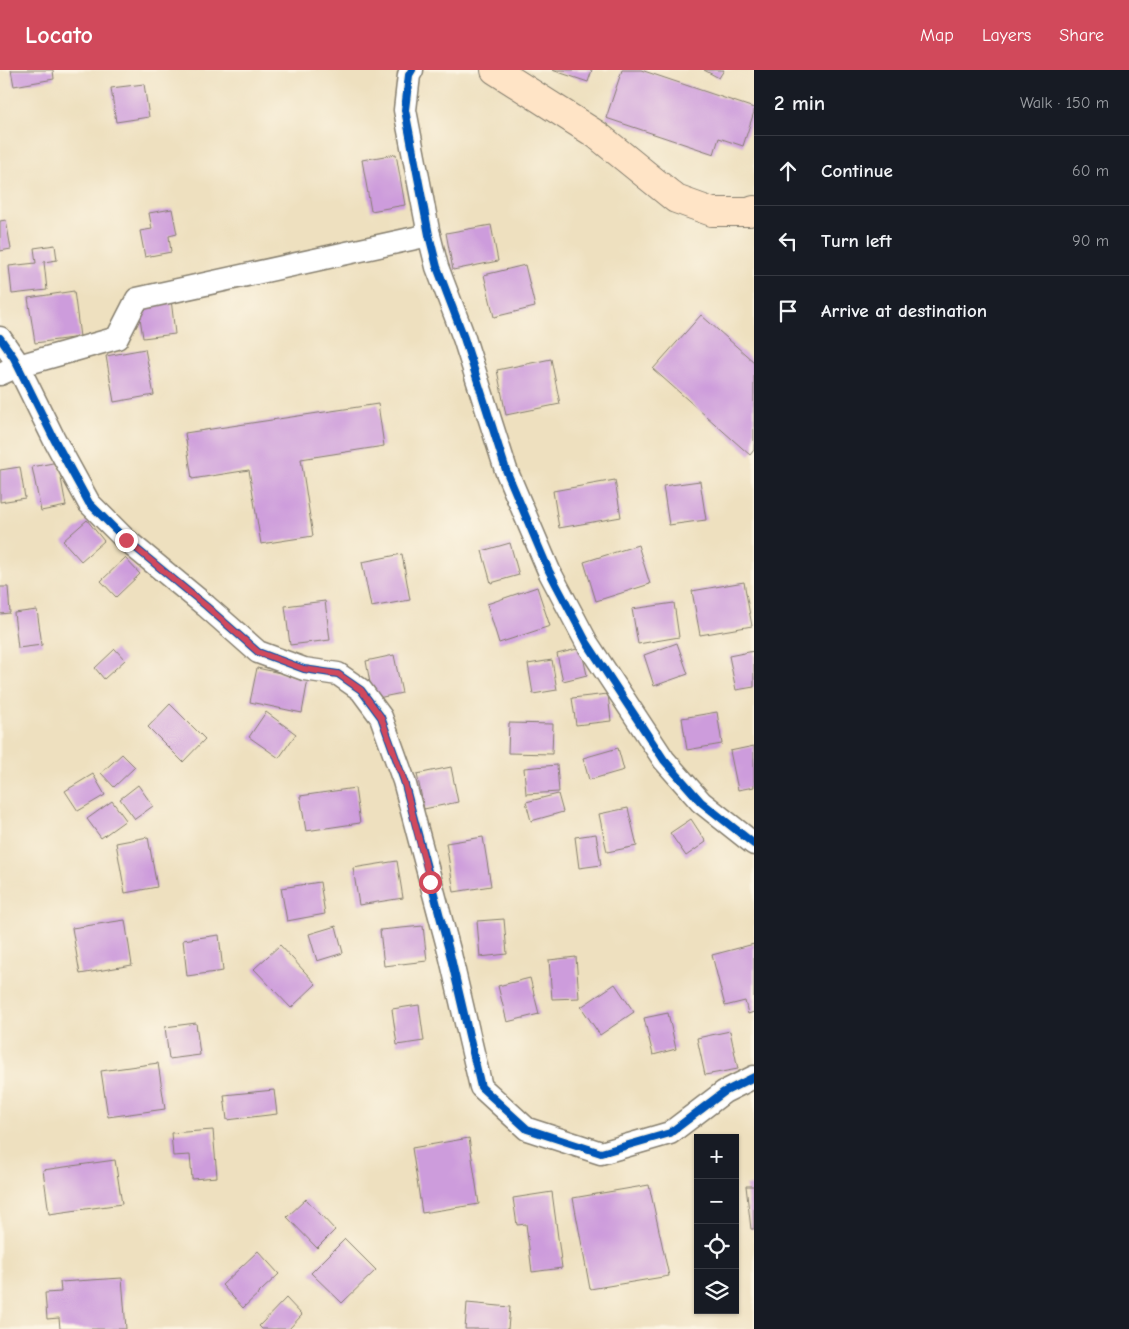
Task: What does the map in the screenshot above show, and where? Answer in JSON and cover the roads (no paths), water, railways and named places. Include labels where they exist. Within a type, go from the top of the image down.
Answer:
[{"type":"main road","points":[[495,70],[597,135],[676,199],[712,212],[750,212],[754,210]]},
{"type":"street","points":[[412,70],[409,75],[406,110],[429,235],[437,267],[464,338],[506,470],[553,580],[587,643],[664,760],[701,802],[754,844]]},
{"type":"street","points":[[9,370],[117,338],[137,299],[429,235]]},
{"type":"street","points":[[0,338],[14,358],[9,370]]},
{"type":"street","points":[[9,370],[54,439],[89,503],[126,540],[258,652],[304,669],[338,674],[361,690],[381,717],[404,781],[450,954],[481,1088],[527,1128],[601,1153],[670,1133],[724,1092],[754,1077]]}]
